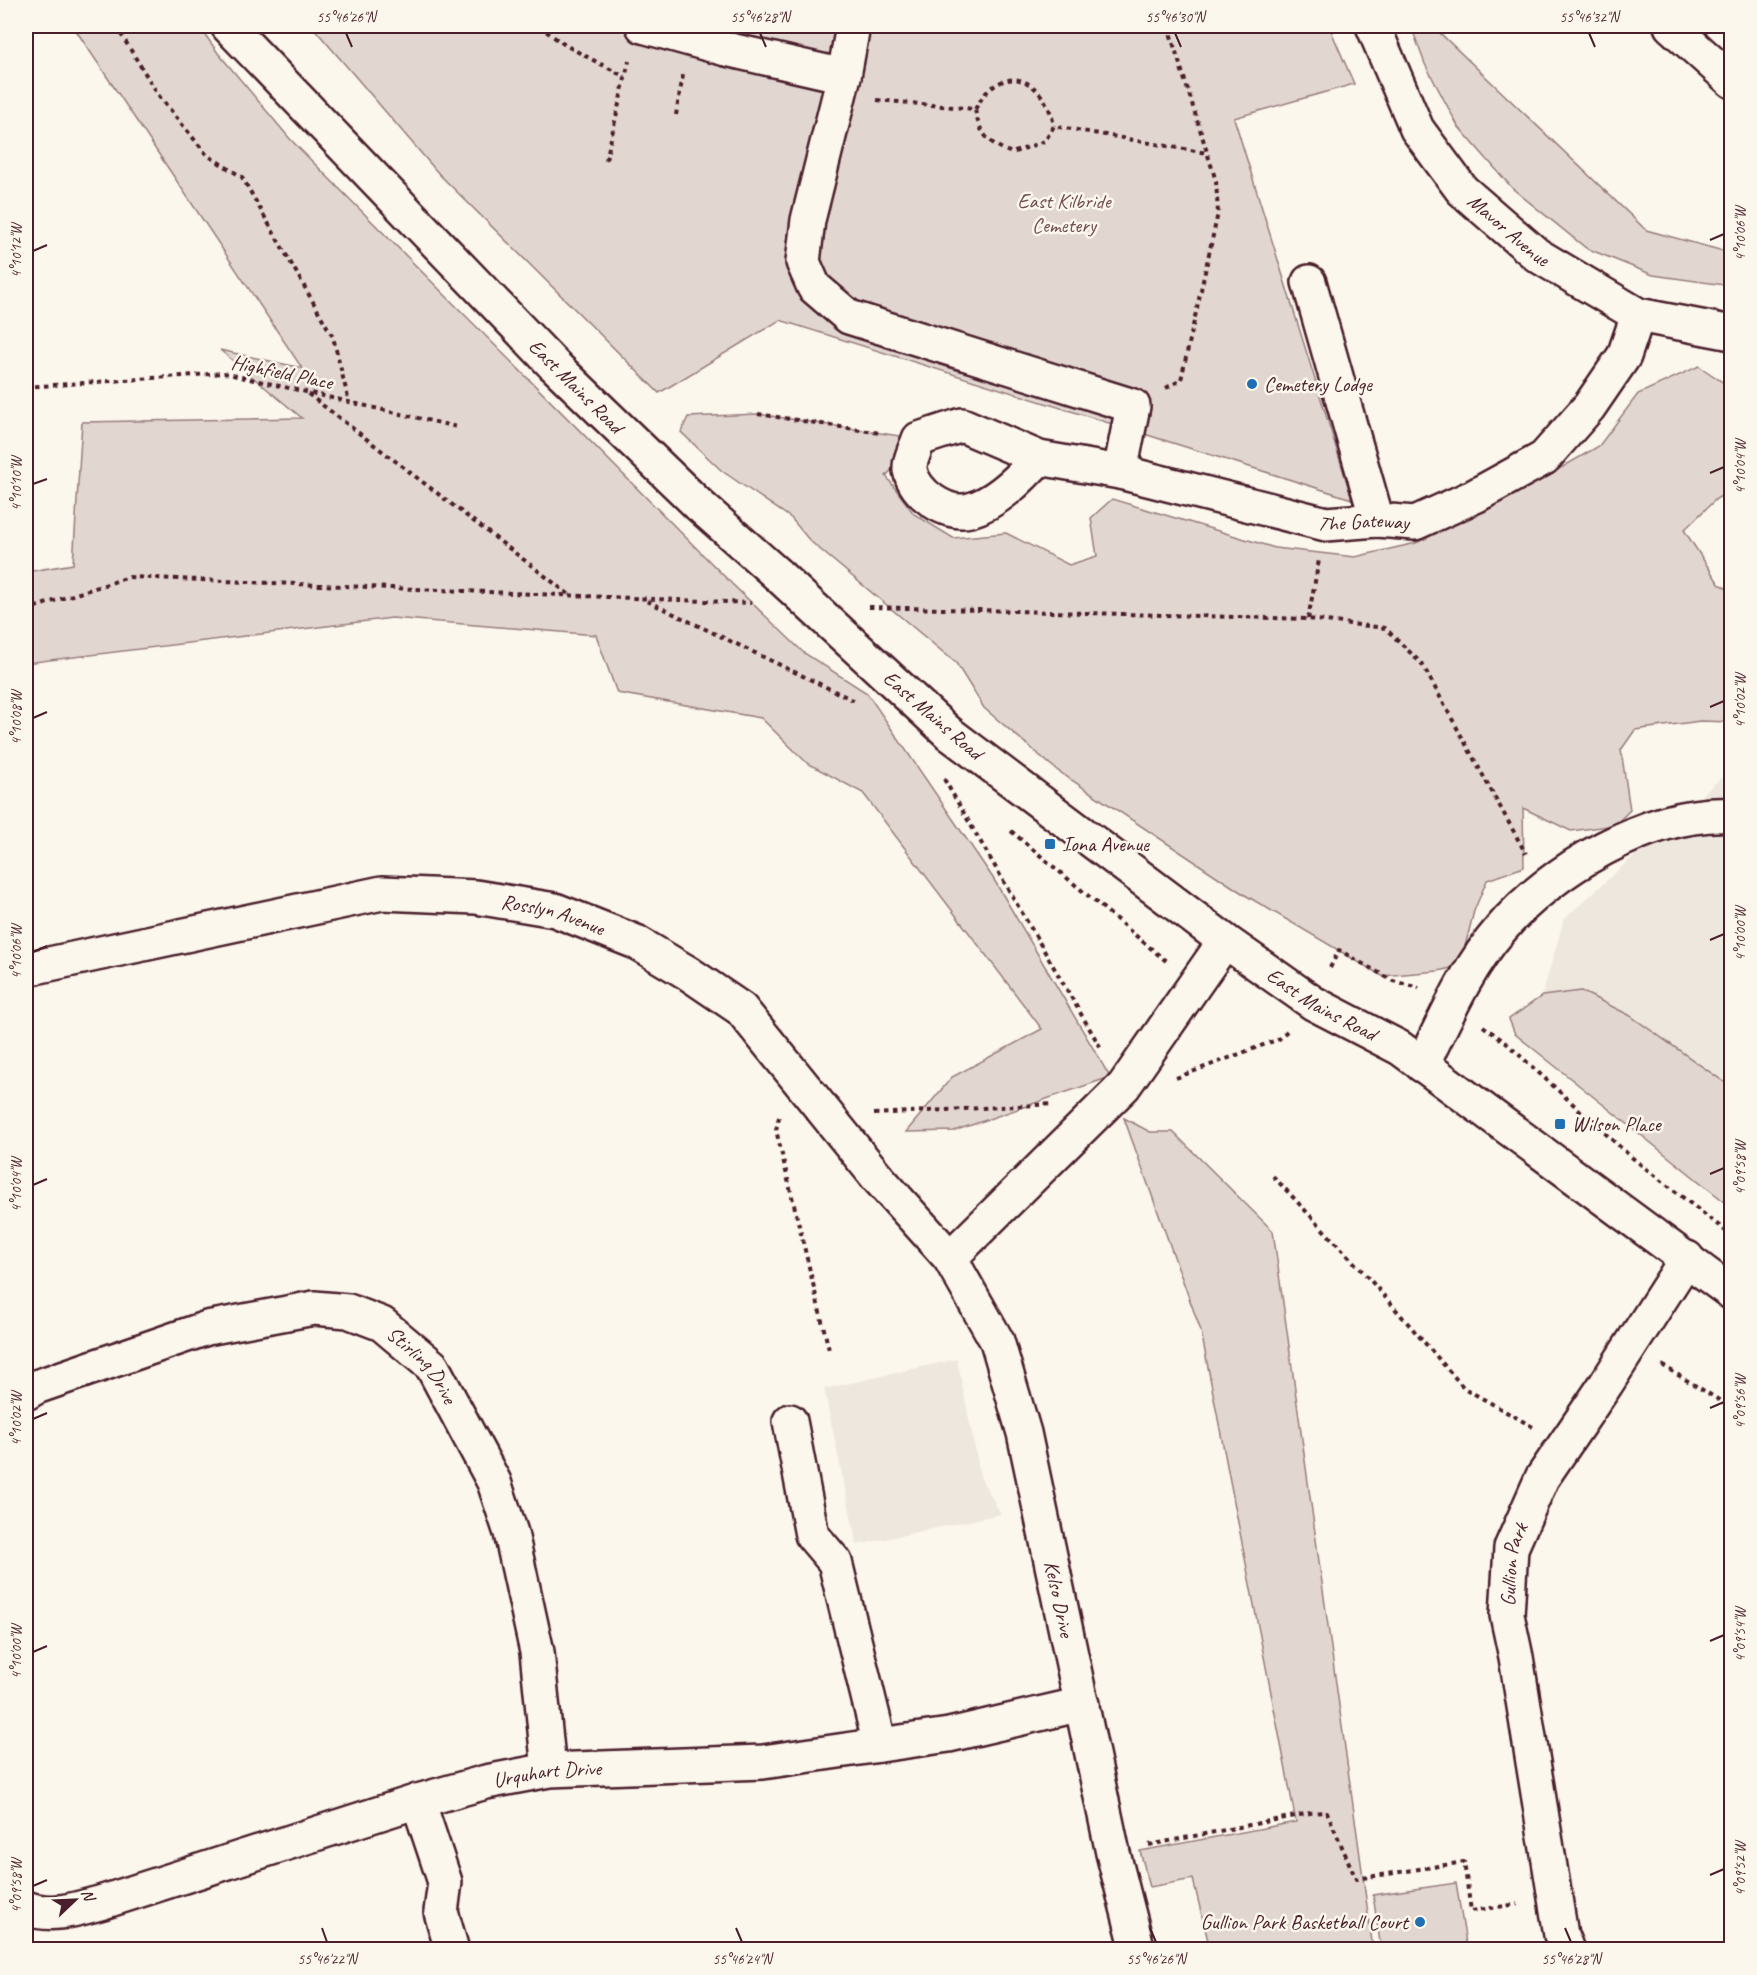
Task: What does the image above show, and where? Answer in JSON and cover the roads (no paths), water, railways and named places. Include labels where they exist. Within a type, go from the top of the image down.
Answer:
[{"type":"street","name":"East Mains Road","points":[[228,26],[553,364],[699,505],[770,590],[950,734],[1225,941],[1312,1003],[1400,1048],[1687,1258],[1731,1293]]},
{"type":"street","points":[[643,26],[726,49],[841,86]]},
{"type":"street","points":[[853,26],[841,86],[808,220],[803,262],[814,287],[849,317],[1132,406],[1120,472]]},
{"type":"street","name":"Mavor Avenue","points":[[1373,26],[1417,129],[1462,190],[1537,255],[1638,315],[1731,333]]},
{"type":"street","points":[[1671,26],[1731,81]]},
{"type":"street","points":[[1309,282],[1377,520]]},
{"type":"street","name":"The Gateway","points":[[1039,458],[1014,486],[969,510],[937,506],[915,484],[909,468],[919,439],[962,425],[1039,458],[1120,472],[1326,524],[1377,520],[1415,523],[1475,496],[1544,458],[1588,407],[1624,356],[1638,315]]},
{"type":"street","points":[[1422,1065],[1470,973],[1500,930],[1540,890],[1595,852],[1647,830],[1683,821],[1731,815]]},
{"type":"street","name":"Rosslyn Avenue","points":[[26,969],[382,893],[476,897],[555,910],[636,942],[688,973],[741,1009],[878,1178],[950,1258]]},
{"type":"street","points":[[950,1258],[1116,1093],[1225,941]]},
{"type":"street","name":"Kelso Drive","points":[[950,1258],[997,1341],[1024,1433],[1113,1853],[1138,1950]]},
{"type":"street","name":"Gullion Park","points":[[1567,1950],[1561,1935],[1516,1657],[1507,1616],[1511,1548],[1542,1478],[1687,1258]]},
{"type":"street","name":"Stirling Drive","points":[[26,1394],[36,1387],[207,1328],[314,1308],[348,1311],[382,1324],[432,1366],[494,1482],[511,1533],[537,1652],[549,1770]]},
{"type":"street","points":[[790,1421],[812,1535],[836,1562],[880,1744]]},
{"type":"street","name":"Urquhart Drive","points":[[26,1908],[35,1912],[63,1913],[418,1801],[486,1782],[549,1770],[763,1762],[949,1735],[1082,1704]]},
{"type":"street","points":[[418,1801],[445,1882],[441,1912],[452,1950]]},
{"type":"place","name":"Cemetery Lodge","points":[[1252,384]]},
{"type":"place","name":"Iona Avenue","points":[[1050,844]]},
{"type":"place","name":"Wilson Place","points":[[1560,1124]]},
{"type":"place","name":"Gullion Park Basketball Court","points":[[1420,1922]]},
{"type":"park label","name":"East Kilbride Cemetery","points":[[1064,213]]}]
